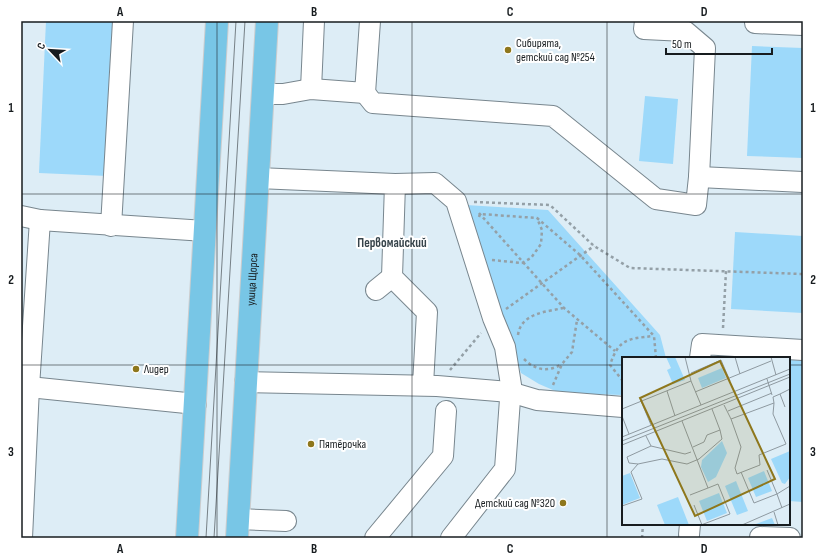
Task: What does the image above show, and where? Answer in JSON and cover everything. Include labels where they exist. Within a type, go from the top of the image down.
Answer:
[{"type":"main road","points":[[187,538],[196,404],[217,21]]},
{"type":"main road","name":"улица Щорса","points":[[238,528],[245,382],[251,313],[267,21]]},
{"type":"lane","points":[[111,226],[123,21]]},
{"type":"lane","points":[[311,89],[314,21]]},
{"type":"lane","points":[[370,21],[365,92],[373,103],[553,116],[656,199],[696,205],[699,177],[705,48],[685,31],[644,29],[645,21]]},
{"type":"lane","points":[[755,22],[803,25]]},
{"type":"lane","points":[[263,94],[283,94],[311,89],[365,92]]},
{"type":"lane","points":[[699,177],[803,182]]},
{"type":"lane","points":[[258,178],[395,184],[435,183],[456,201],[493,318],[505,347],[510,392],[505,469],[451,538]]},
{"type":"lane","points":[[395,184],[392,277],[427,312],[430,386]]},
{"type":"lane","points":[[22,538],[29,387],[30,218],[111,226],[205,231]]},
{"type":"lane","points":[[376,290],[392,277]]},
{"type":"lane","points":[[700,357],[702,344],[803,350]]},
{"type":"lane","points":[[245,382],[430,386],[510,392],[537,400],[622,407]]},
{"type":"lane","points":[[29,387],[196,404]]},
{"type":"lane","points":[[376,538],[443,456],[446,411]]},
{"type":"lane","points":[[238,528],[286,521]]},
{"type":"lane","points":[[760,537],[790,538]]},
{"type":"path","points":[[456,201],[480,214],[540,284],[577,320],[615,351]]},
{"type":"path","points":[[456,201],[550,205],[594,246],[630,268],[803,274]]},
{"type":"path","points":[[480,214],[537,218],[580,255],[654,336],[656,357]]},
{"type":"path","points":[[479,220],[480,214]]},
{"type":"path","points":[[489,258],[495,261],[522,263],[532,258],[541,244],[542,230],[537,218]]},
{"type":"path","points":[[430,386],[493,318],[594,246]]},
{"type":"path","points":[[722,345],[726,271]]},
{"type":"path","points":[[518,338],[518,332],[525,320],[534,314],[564,308]]},
{"type":"path","points":[[552,388],[562,364],[572,352],[577,320]]},
{"type":"path","points":[[622,380],[610,365],[615,351],[624,341],[654,336]]},
{"type":"path","points":[[520,355],[530,365],[540,369],[552,370],[562,364]]},
{"type":"path","points":[[642,538],[643,525]]},
{"type":"shaded area","points":[[46,21],[115,21],[107,176],[39,173]]},
{"type":"shaded area","points":[[752,46],[803,48],[803,158],[747,156]]},
{"type":"shaded area","points":[[645,96],[678,99],[673,164],[639,161]]},
{"type":"shaded area","points":[[466,205],[548,210],[660,335],[666,357],[622,357],[622,395],[560,393],[539,384],[521,373]]},
{"type":"shaded area","points":[[735,232],[803,236],[803,313],[731,309]]},
{"type":"shaded area","points":[[790,360],[803,361],[803,502],[790,501]]},
{"type":"tram line","points":[[206,538],[236,21]]},
{"type":"tram line","points":[[214,538],[245,21]]},
{"type":"place","name":"Сибирята, детский сад №254","points":[[508,50]]},
{"type":"place","name":"Лидер","points":[[136,369]]},
{"type":"place","name":"Пятёрочка","points":[[311,444]]},
{"type":"place","name":"Детский сад №320","points":[[563,503]]},
{"type":"district","name":"Первомайский","points":[[392,242]]}]
